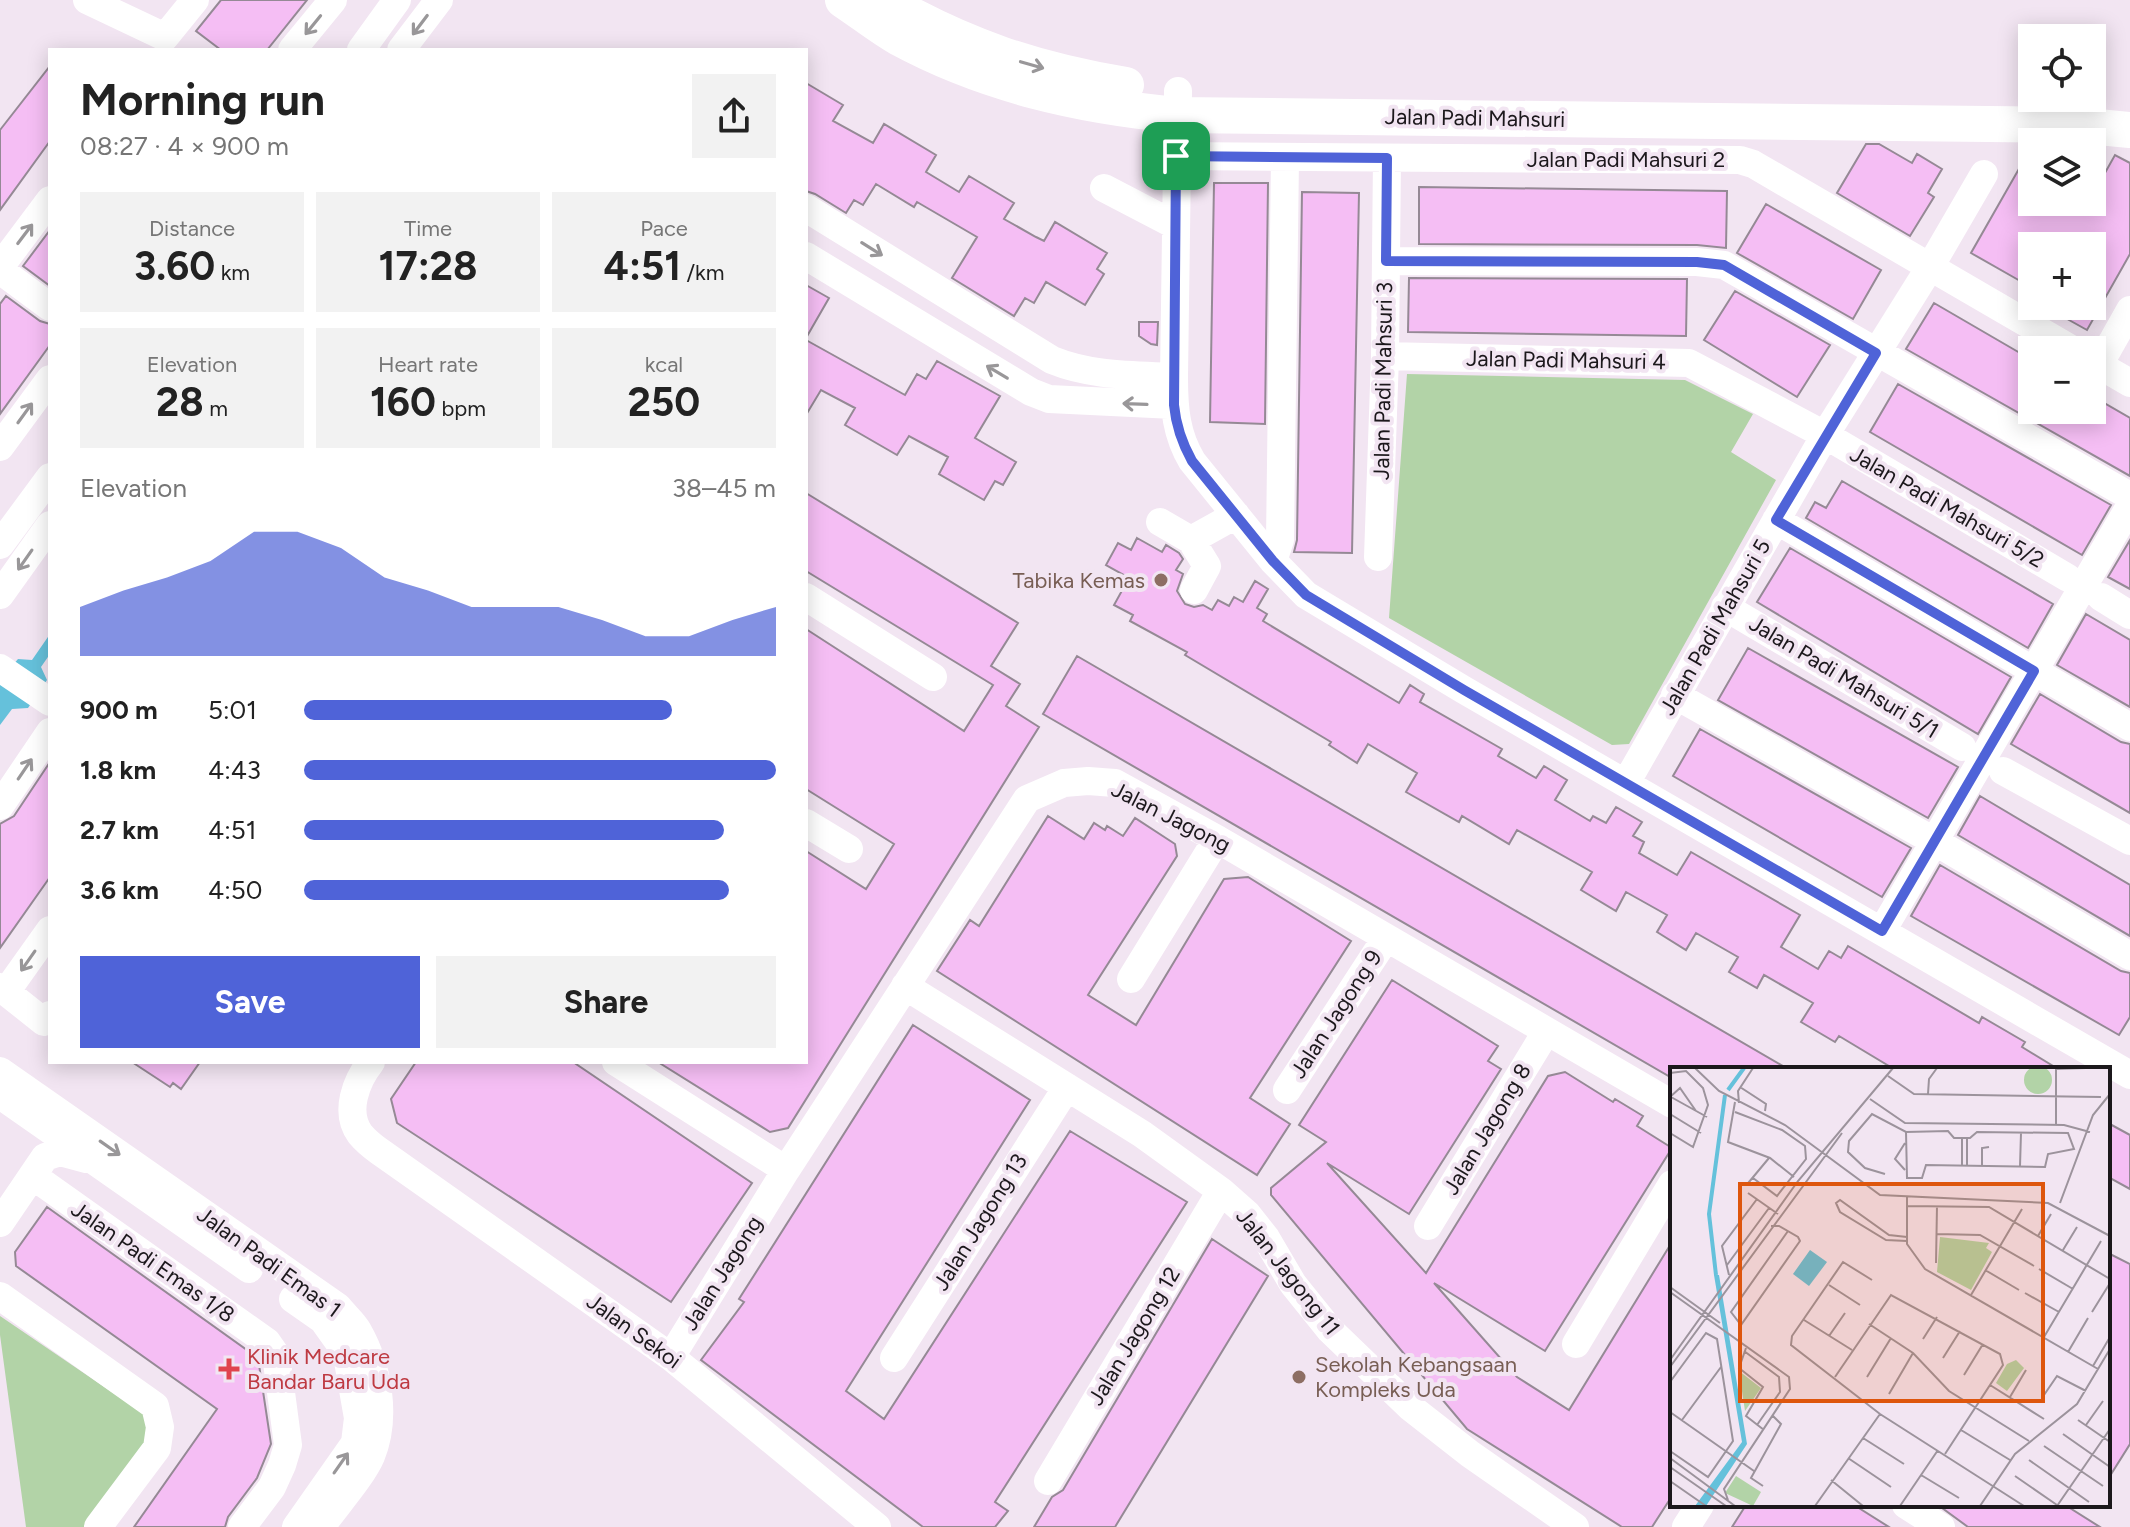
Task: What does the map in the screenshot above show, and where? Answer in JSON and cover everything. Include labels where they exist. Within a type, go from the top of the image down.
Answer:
[{"type":"main road","name":"Jalan Padi Mahsuri","points":[[843,0],[899,38],[989,78],[1056,98],[1121,109],[1177,103],[2076,102],[2130,106]]},
{"type":"main road","name":"Jalan Padi Mahsuri","points":[[884,0],[938,30],[993,53],[1177,103],[2077,125],[2130,130]]},
{"type":"street","points":[[87,0],[175,44]]},
{"type":"street","points":[[115,0],[175,44]]},
{"type":"street","points":[[175,44],[195,0]]},
{"type":"street","points":[[294,48],[333,0]]},
{"type":"street","points":[[362,48],[397,0]]},
{"type":"street","points":[[403,48],[439,0]]},
{"type":"street","points":[[1177,103],[1174,391],[1182,444],[1192,461],[1273,561],[1306,595],[2130,1075]]},
{"type":"street","name":"Jalan Padi Mahsuri 2","points":[[1176,156],[1740,160],[1753,164],[2049,336]]},
{"type":"street","points":[[1273,561],[1280,540],[1285,158]]},
{"type":"street","name":"Jalan Padi Mahsuri 3","points":[[1378,557],[1385,356],[1387,158]]},
{"type":"street","name":"Jalan Padi Mahsuri 5","points":[[1626,783],[1825,435],[1984,174]]},
{"type":"street","points":[[1104,188],[1175,225]]},
{"type":"street","points":[[48,203],[0,269],[48,305]]},
{"type":"street","points":[[808,209],[1052,360],[1071,368],[1174,391]]},
{"type":"street","points":[[808,257],[1031,392],[1049,399],[1174,391]]},
{"type":"street","points":[[1386,261],[1697,262],[1724,265],[2130,496]]},
{"type":"street","points":[[2106,346],[2130,310]]},
{"type":"street","name":"Jalan Padi Mahsuri 4","points":[[1385,356],[1689,363],[1825,435]]},
{"type":"street","points":[[1031,392],[1052,360]]},
{"type":"street","points":[[2106,369],[2130,383]]},
{"type":"street","points":[[0,447],[48,382]]},
{"type":"street","name":"Jalan Padi Mahsuri 5/2","points":[[1825,435],[2068,578]]},
{"type":"street","points":[[0,545],[48,480]]},
{"type":"street","points":[[1882,931],[2130,506]]},
{"type":"street","points":[[1191,540],[1236,515]]},
{"type":"street","points":[[1776,520],[2130,727]]},
{"type":"street","points":[[1160,522],[1191,540],[1207,566],[1194,590]]},
{"type":"street","points":[[0,595],[48,528]]},
{"type":"street","points":[[2101,597],[2130,615]]},
{"type":"street","points":[[808,598],[933,677]]},
{"type":"street","name":"Jalan Padi Mahsuri 5/1","points":[[1725,607],[1962,747]]},
{"type":"street","points":[[0,668],[48,701]]},
{"type":"street","points":[[1675,695],[2130,956]]},
{"type":"street","points":[[0,806],[48,735]]},
{"type":"street","points":[[2003,771],[2130,841]]},
{"type":"street","name":"Jalan Jagong","points":[[671,1357],[786,1170],[1027,799],[1064,783],[1115,783],[1217,839],[1670,1103]]},
{"type":"street","points":[[808,824],[849,849]]},
{"type":"street","points":[[1131,979],[1217,839]]},
{"type":"street","points":[[48,933],[3,990],[44,1022],[48,1017]]},
{"type":"street","name":"Jalan Jagong 9","points":[[1287,1090],[1386,938]]},
{"type":"street","name":"Jalan Jagong 11","points":[[905,986],[1142,1134],[1221,1191],[1247,1214],[1266,1238],[1293,1284],[1330,1330],[1410,1407],[1470,1454],[1575,1527]]},
{"type":"street","name":"Jalan Jagong 8","points":[[1428,1226],[1546,1032]]},
{"type":"street","name":"Jalan Sekoi","points":[[370,1064],[358,1081],[353,1110],[355,1125],[361,1136],[671,1357],[877,1527]]},
{"type":"street","points":[[628,1065],[786,1170]]},
{"type":"street","name":"Jalan Padi Emas 1","points":[[0,1071],[338,1307],[357,1329],[370,1358],[380,1421],[370,1458],[321,1527]]},
{"type":"street","name":"Jalan Jagong 13","points":[[894,1358],[1067,1087]]},
{"type":"street","name":"Jalan Padi Emas 1","points":[[0,1095],[323,1320],[338,1341],[348,1361],[354,1390],[358,1418],[355,1443],[296,1527]]},
{"type":"street","points":[[26,1113],[39,1133],[39,1167]]},
{"type":"street","points":[[0,1223],[39,1167],[60,1152],[96,1163]]},
{"type":"street","name":"Jalan Padi Emas 1/8","points":[[39,1167],[267,1342],[276,1355],[288,1445],[272,1487],[242,1527]]},
{"type":"street","points":[[1576,1344],[1670,1187]]},
{"type":"street","name":"Jalan Jagong 12","points":[[1048,1481],[1221,1191]]},
{"type":"street","points":[[0,1296],[155,1406],[160,1427],[157,1448],[98,1527]]},
{"type":"street","points":[[1686,1527],[1699,1507]]},
{"type":"street","points":[[1909,1507],[1941,1527]]},
{"type":"green space","points":[[1407,374],[1685,380],[1753,414],[1731,452],[1776,480],[1629,744],[1612,745],[1389,618]]},
{"type":"green space","points":[[0,1316],[144,1414],[149,1436],[84,1527],[26,1527]]},
{"type":"water","points":[[48,637],[48,657],[41,667],[47,680],[28,708],[12,709],[0,725],[0,680],[18,659],[32,660]]},
{"type":"building","points":[[221,0],[307,0],[269,48],[218,48],[196,31]]},
{"type":"building","points":[[48,69],[48,144],[0,210],[0,130]]},
{"type":"building","points":[[808,84],[843,105],[833,121],[873,143],[884,124],[936,155],[926,172],[959,192],[969,176],[1014,203],[1004,219],[1044,241],[1055,222],[1107,253],[1097,269],[1104,274],[1085,305],[1046,282],[1034,303],[1025,298],[1014,316],[952,278],[977,237],[917,202],[914,207],[876,184],[863,205],[854,200],[846,213],[808,192]]},
{"type":"building","points":[[1866,144],[1879,144],[1912,163],[1917,154],[1942,169],[1928,193],[1934,197],[1910,236],[1837,193]]},
{"type":"building","points":[[2115,155],[2130,163],[2130,254],[2106,296],[2106,232],[2018,232],[2018,280],[1971,253],[2018,171],[2018,216],[2106,216],[2106,171]]},
{"type":"building","points":[[1214,183],[1268,183],[1265,424],[1210,422]]},
{"type":"building","points":[[1419,187],[1727,191],[1726,248],[1697,245],[1419,244]]},
{"type":"building","points":[[1302,192],[1359,193],[1352,553],[1294,552],[1297,540]]},
{"type":"building","points":[[1766,204],[1881,270],[1853,319],[1737,253]]},
{"type":"building","points":[[48,233],[48,285],[23,266]]},
{"type":"building","points":[[1409,278],[1687,279],[1686,336],[1408,332]]},
{"type":"building","points":[[808,286],[829,298],[808,335]]},
{"type":"building","points":[[1735,291],[1830,345],[1797,397],[1704,340]]},
{"type":"building","points":[[6,296],[48,323],[48,348],[0,414],[0,304]]},
{"type":"building","points":[[1934,303],[2018,352],[2018,412],[1906,349]]},
{"type":"building","points":[[2069,320],[2093,320],[2087,330]]},
{"type":"building","points":[[1139,322],[1158,322],[1157,345],[1139,336]]},
{"type":"building","points":[[808,341],[905,395],[917,374],[926,379],[937,361],[1000,396],[975,438],[1016,462],[1003,485],[995,481],[984,500],[939,474],[948,457],[909,436],[897,455],[845,425],[855,408],[821,390],[808,412]]},
{"type":"building","points":[[1898,384],[2111,505],[2082,555],[1870,432]]},
{"type":"building","points":[[2106,404],[2130,418],[2130,476],[2038,424],[2106,424]]},
{"type":"building","points":[[1842,481],[2053,604],[2028,648],[1806,518],[1815,502],[1826,508]]},
{"type":"building","points":[[808,494],[1018,623],[991,666],[1020,684],[1006,706],[1039,727],[788,1128],[770,1132],[661,1064],[808,1064],[808,852],[866,889],[894,844],[808,790],[808,630],[964,731],[993,685],[808,572]]},
{"type":"building","points":[[1137,538],[1162,552],[1166,545],[1179,553],[1183,559],[1176,570],[1183,574],[1177,591],[1185,604],[1194,607],[1203,605],[1212,610],[1218,600],[1229,606],[1234,597],[1243,602],[1255,581],[1268,589],[1257,608],[1267,614],[1263,621],[1399,703],[1410,685],[1424,694],[1420,702],[1502,749],[1498,756],[1536,778],[1544,766],[1567,780],[1555,800],[1590,821],[1593,816],[1606,823],[1616,807],[1642,822],[1633,836],[1644,842],[1639,853],[1677,875],[1691,852],[1800,915],[1781,947],[1818,969],[1829,951],[1841,958],[1848,946],[1979,1023],[1982,1017],[2025,1042],[2022,1047],[2055,1067],[1891,1067],[1839,1036],[1835,1042],[1801,1022],[1813,1003],[1764,975],[1757,988],[1729,972],[1738,957],[1696,933],[1686,950],[1657,932],[1667,915],[1626,892],[1616,911],[1581,890],[1592,872],[1517,830],[1509,844],[1462,816],[1459,822],[1406,792],[1417,773],[1368,744],[1357,763],[1329,745],[1331,742],[1185,655],[1187,652],[1130,621],[1133,615],[1114,605],[1129,578],[1106,565],[1118,543],[1131,550]]},
{"type":"building","points":[[2130,540],[2130,589],[2108,577]]},
{"type":"building","points":[[1790,548],[2011,677],[1978,734],[1757,602]]},
{"type":"building","points":[[2086,614],[2130,640],[2130,707],[2057,665]]},
{"type":"building","points":[[1748,648],[1958,767],[1928,818],[1718,700]]},
{"type":"building","points":[[1077,656],[1785,1067],[1670,1067],[1670,1077],[1043,714]]},
{"type":"building","points":[[2040,694],[2121,742],[2130,744],[2130,813],[2011,744]]},
{"type":"building","points":[[1700,729],[1911,848],[1882,897],[1673,776]]},
{"type":"building","points":[[48,765],[48,880],[0,948],[0,824],[14,816]]},
{"type":"building","points":[[1980,796],[2130,885],[2130,936],[1958,835]]},
{"type":"building","points":[[1048,816],[1084,839],[1094,823],[1105,830],[1107,826],[1123,836],[1135,818],[1175,844],[1177,856],[1088,995],[1136,1025],[1224,879],[1248,877],[1351,941],[1250,1098],[1290,1124],[1257,1175],[937,971],[970,920],[979,926]]},
{"type":"building","points":[[1940,865],[2121,971],[2130,973],[2130,1017],[2119,1035],[1911,916]]},
{"type":"building","points":[[1392,980],[1498,1046],[1488,1061],[1501,1069],[1409,1214],[1327,1163],[1426,1273],[1548,1076],[1565,1072],[1613,1102],[1615,1099],[1643,1116],[1637,1126],[1670,1147],[1545,1351],[1434,1283],[1517,1377],[1569,1410],[1670,1245],[1670,1499],[1652,1527],[1622,1527],[1467,1429],[1271,1195],[1271,1188],[1326,1142],[1299,1125]]},
{"type":"building","points":[[913,1025],[1030,1100],[846,1391],[884,1419],[1070,1131],[1187,1202],[995,1502],[1008,1511],[995,1527],[923,1527],[701,1360],[744,1302],[739,1299]]},
{"type":"building","points":[[135,1064],[199,1064],[181,1089],[173,1083],[170,1087]]},
{"type":"building","points":[[415,1064],[576,1064],[752,1183],[671,1302],[397,1123],[391,1099]]},
{"type":"building","points":[[2110,1124],[2130,1135],[2130,1189],[2110,1178]]},
{"type":"building","points":[[47,1207],[258,1358],[271,1444],[257,1478],[228,1517],[225,1527],[134,1527],[217,1409],[16,1266],[15,1252]]},
{"type":"building","points":[[1212,1239],[1268,1276],[1115,1527],[1034,1527],[1052,1497],[1063,1490]]},
{"type":"building","points":[[2110,1254],[2130,1264],[2130,1444],[2110,1476]]},
{"type":"building","points":[[1745,1507],[1857,1507],[1889,1527],[1732,1527]]},
{"type":"building","points":[[1941,1507],[2068,1507],[2100,1527],[1968,1527]]},
{"type":"place","name":"Tabika Kemas","points":[[1161,580]]},
{"type":"place","name":"Klinik Medcare Bandar Baru Uda","points":[[229,1369]]},
{"type":"place","name":"Sekolah Kebangsaan Kompleks Uda","points":[[1299,1377]]},
{"type":"route","points":[[1176,156],[1387,158],[1386,261],[1697,262],[1724,265],[1876,353],[1776,520],[2034,671],[1882,931],[1464,690],[1306,595],[1273,561],[1192,461],[1176,425],[1176,156]]}]
